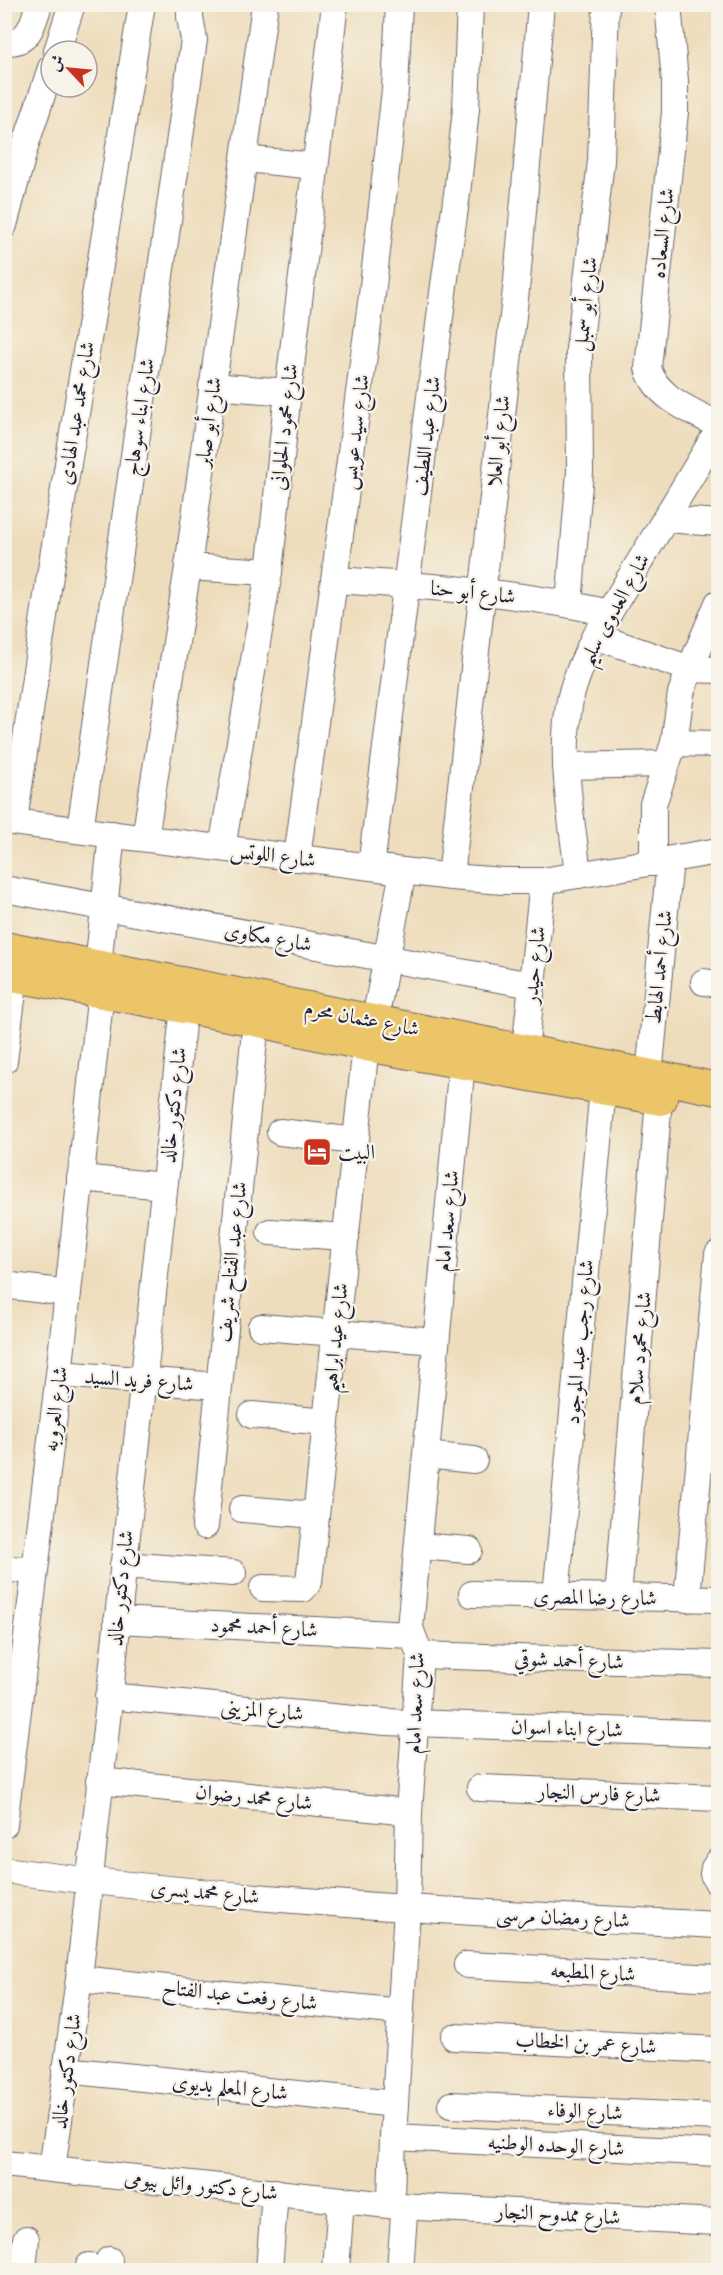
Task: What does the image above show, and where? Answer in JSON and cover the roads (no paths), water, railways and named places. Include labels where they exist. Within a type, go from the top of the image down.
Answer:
[{"type":"main road","name":"شارع عثمان محرم","points":[[8,966],[99,979],[257,1009],[370,1033],[462,1062],[603,1088],[718,1089]]},
{"type":"main road","name":"شارع عثمان محرم","points":[[99,979],[184,1006],[257,1009]]},
{"type":"main road","name":"شارع عثمان محرم","points":[[370,1033],[525,1050],[654,1087],[718,1110]]},
{"type":"street","name":"شارع محمد عبد الهادى","points":[[9,821],[142,4]]},
{"type":"street","name":"شارع ابناء سوهاج","points":[[80,830],[194,40],[190,4]]},
{"type":"street","name":"شارع أبو صابر","points":[[145,838],[188,567],[265,4]]},
{"type":"street","name":"شارع محمود الحلوانى","points":[[222,848],[269,572],[288,392],[335,4]]},
{"type":"street","name":"شارع سيد عويس","points":[[297,858],[336,579],[380,227],[395,90],[399,4]]},
{"type":"street","name":"شارع عبد اللطيف","points":[[371,867],[462,150],[470,4]]},
{"type":"street","name":"شارع أبو العلا","points":[[451,877],[517,280],[541,4]]},
{"type":"street","name":"شارع أبو سمبل","points":[[569,604],[580,472],[579,349],[601,161],[606,4]]},
{"type":"street","name":"شارع السعاده","points":[[668,4],[675,112],[648,368],[651,379],[665,394],[717,434]]},
{"type":"street","points":[[4,41],[20,41],[27,36],[38,7],[70,11],[61,39]]},
{"type":"street","points":[[4,225],[41,99]]},
{"type":"street","points":[[244,159],[315,166]]},
{"type":"street","points":[[213,386],[288,392]]},
{"type":"street","name":"شارع العدوى سليم","points":[[578,875],[566,766],[566,732],[571,699],[581,666],[609,613],[717,434]]},
{"type":"street","points":[[666,519],[718,523]]},
{"type":"street","points":[[188,567],[269,572]]},
{"type":"street","name":"شارع أبو حنا","points":[[336,579],[482,591],[569,604],[609,613]]},
{"type":"street","name":"شارع أحمد الهابط","points":[[654,1087],[662,861],[653,804],[669,754],[680,701],[690,669],[718,603]]},
{"type":"street","points":[[596,636],[690,669],[718,670]]},
{"type":"street","points":[[566,766],[669,754],[718,744]]},
{"type":"street","name":"شارع اللوتس","points":[[9,821],[451,877],[503,881],[543,880],[718,851]]},
{"type":"street","name":"شارع العروبه","points":[[4,1825],[68,1293],[112,834]]},
{"type":"street","name":"شارع عيد ابراهيم","points":[[263,1588],[298,1590],[306,1587],[309,1582],[356,1141],[370,1033],[403,871]]},
{"type":"street","name":"شارع حيدر","points":[[525,1050],[543,880]]},
{"type":"street","name":"شارع مكاوى","points":[[4,889],[532,985]]},
{"type":"street","points":[[4,1061],[8,966]]},
{"type":"street","name":"شارع دكتور خالد","points":[[52,2169],[79,1979],[184,1006]]},
{"type":"street","name":"شارع عبد الفتاح شريف","points":[[205,1526],[257,1009]]},
{"type":"street","name":"شارع سعد امام","points":[[400,2271],[404,2215],[402,2208],[392,2198],[393,2137],[407,1909],[409,1812],[415,1722],[416,1645],[410,1628],[462,1062]]},
{"type":"street","name":"شارع محمود سلام","points":[[618,1597],[654,1087]]},
{"type":"street","name":"شارع رجب عبد الموجود","points":[[556,1596],[603,1088]]},
{"type":"street","points":[[280,1132],[356,1141]]},
{"type":"street","points":[[80,1178],[164,1186]]},
{"type":"street","points":[[270,1232],[346,1237]]},
{"type":"street","points":[[687,1599],[718,1254]]},
{"type":"street","points":[[4,1286],[68,1293]]},
{"type":"street","points":[[261,1327],[436,1341]]},
{"type":"street","name":"شارع فريد السيد","points":[[59,1374],[219,1386]]},
{"type":"street","points":[[252,1415],[326,1422]]},
{"type":"street","points":[[426,1455],[474,1460]]},
{"type":"street","points":[[242,1509],[316,1515]]},
{"type":"street","points":[[417,1546],[469,1550]]},
{"type":"street","points":[[123,1565],[233,1573]]},
{"type":"street","points":[[4,1569],[35,1570]]},
{"type":"street","name":"شارع رضا المصرى","points":[[472,1594],[718,1599]]},
{"type":"street","name":"شارع أحمد محمود","points":[[117,1620],[416,1645]]},
{"type":"street","name":"شارع أحمد شوقي","points":[[416,1645],[718,1664]]},
{"type":"street","name":"شارع المزينى","points":[[108,1696],[386,1722],[415,1722]]},
{"type":"street","name":"شارع ابناء اسوان","points":[[415,1722],[718,1734]]},
{"type":"street","name":"شارع محمد رضوان","points":[[99,1781],[409,1812]]},
{"type":"street","name":"شارع فارس النجار","points":[[480,1788],[718,1798]]},
{"type":"street","points":[[718,1862],[713,1874],[718,1883]]},
{"type":"street","name":"شارع محمد يسرى","points":[[4,1870],[88,1881],[407,1909]]},
{"type":"street","name":"شارع رمضان مرسى","points":[[407,1909],[718,1925]]},
{"type":"street","name":"شارع المطبعه","points":[[467,1965],[718,1978]]},
{"type":"street","name":"شارع رفعت عبد الفتاح","points":[[79,1979],[401,2012]]},
{"type":"street","name":"شارع عمر بن الخطاب","points":[[454,2037],[718,2050]]},
{"type":"street","name":"شارع المعلم بديوى","points":[[65,2070],[395,2104]]},
{"type":"street","name":"شارع الوفاء","points":[[451,2105],[718,2117]]},
{"type":"street","name":"شارع الوحده الوطنيه","points":[[393,2137],[718,2152]]},
{"type":"street","name":"شارع دكتور وائل بيومى","points":[[4,2164],[398,2206]]},
{"type":"street","points":[[269,2271],[275,2192]]},
{"type":"street","points":[[336,2271],[341,2200]]},
{"type":"street","name":"شارع ممدوح النجار","points":[[398,2206],[718,2222]]},
{"type":"street","points":[[23,2271],[26,2239]]},
{"type":"place","name":"البيت","points":[[317,1152]]}]
